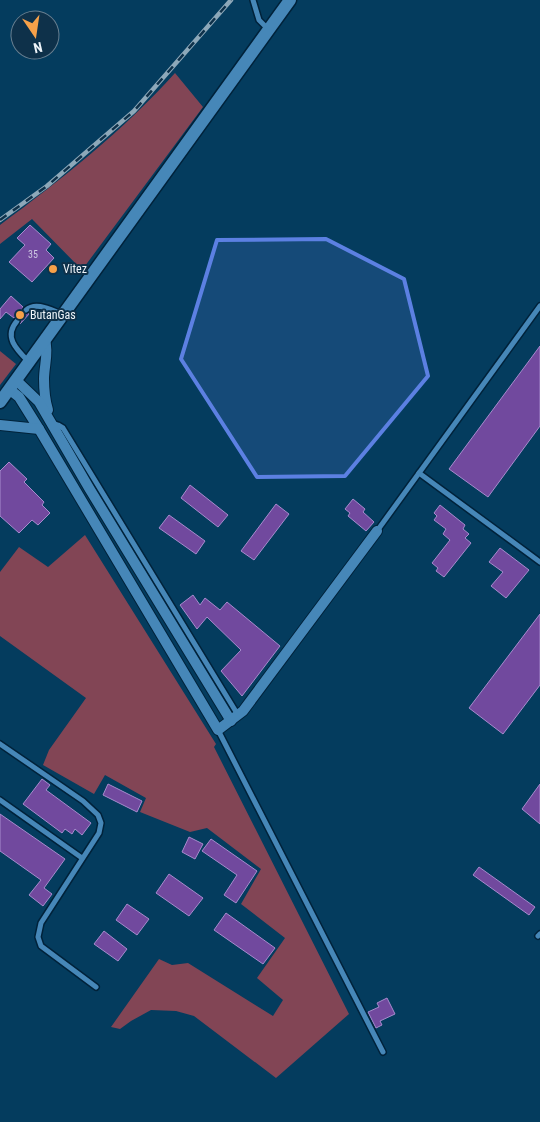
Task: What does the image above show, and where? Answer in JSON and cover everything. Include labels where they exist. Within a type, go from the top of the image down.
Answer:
[{"type":"street","points":[[0,402],[290,0]]},
{"type":"street","points":[[45,340],[44,378],[46,401],[51,422]]},
{"type":"street","points":[[13,384],[39,402],[89,488],[234,718]]},
{"type":"street","points":[[13,384],[18,397],[39,429],[218,730],[243,712],[377,531]]},
{"type":"street","points":[[0,425],[39,429]]},
{"type":"lane","points":[[253,0],[259,20],[268,29]]},
{"type":"lane","points":[[26,310],[34,306],[62,314]]},
{"type":"lane","points":[[377,531],[540,306]]},
{"type":"lane","points":[[17,321],[12,326],[12,342],[18,352],[29,362]]},
{"type":"lane","points":[[419,473],[540,562]]},
{"type":"lane","points":[[218,730],[382,1052]]},
{"type":"lane","points":[[0,744],[83,801],[98,815],[101,824],[99,832],[41,922],[38,937],[41,946],[96,987]]},
{"type":"lane","points":[[0,800],[82,858]]},
{"type":"highlighted area","points":[[326,239],[404,279],[428,376],[345,476],[257,477],[181,359],[217,240]]},
{"type":"shaded area","points":[[175,73],[203,107],[82,270],[32,219],[0,244],[0,225],[46,190],[113,134]]},
{"type":"shaded area","points":[[0,351],[16,364],[0,385]]},
{"type":"shaded area","points":[[85,535],[216,744],[214,747],[349,1014],[276,1078],[194,1016],[176,1011],[151,1010],[120,1029],[111,1027],[159,959],[172,965],[188,963],[273,1016],[283,1000],[257,978],[285,938],[241,904],[261,869],[207,828],[190,832],[140,812],[146,798],[105,775],[94,794],[43,765],[49,750],[86,698],[0,636],[0,572],[19,547],[48,567]]},
{"type":"building","points":[[30,225],[51,244],[46,250],[54,258],[32,282],[9,262],[25,245],[17,238]]},
{"type":"building","points":[[11,296],[23,307],[22,311],[24,314],[30,313],[20,324],[20,318],[14,318],[6,312],[0,319],[0,309]]},
{"type":"building","points":[[540,346],[540,426],[488,497],[449,469]]},
{"type":"building","points":[[9,462],[27,479],[24,482],[44,502],[42,505],[50,513],[38,525],[32,520],[19,533],[0,516],[0,471]]},
{"type":"building","points":[[190,485],[228,515],[218,527],[181,498]]},
{"type":"building","points":[[353,499],[365,509],[363,512],[374,522],[366,531],[348,516],[350,513],[345,509]]},
{"type":"building","points":[[276,504],[289,514],[254,560],[241,551]]},
{"type":"building","points":[[440,505],[465,525],[463,529],[469,534],[465,538],[471,543],[444,577],[436,571],[438,568],[432,563],[450,540],[443,534],[446,529],[434,520],[437,516],[434,513]]},
{"type":"building","points":[[169,515],[205,541],[196,554],[159,528]]},
{"type":"building","points":[[500,548],[529,570],[506,598],[491,586],[503,572],[489,562]]},
{"type":"building","points":[[193,595],[200,605],[205,598],[220,610],[227,602],[280,646],[242,696],[221,671],[241,650],[207,617],[197,629],[180,605]]},
{"type":"building","points":[[540,614],[540,685],[503,734],[469,708]]},
{"type":"building","points":[[42,779],[50,785],[46,790],[91,823],[82,835],[75,829],[72,834],[65,829],[62,833],[23,804]]},
{"type":"building","points":[[108,784],[142,801],[137,812],[103,795]]},
{"type":"building","points":[[540,784],[540,824],[522,809]]},
{"type":"building","points":[[0,814],[65,859],[44,888],[52,894],[43,906],[29,895],[41,880],[0,851]]},
{"type":"building","points":[[189,837],[203,844],[195,859],[182,852]]},
{"type":"building","points":[[211,839],[257,871],[236,903],[224,895],[237,875],[202,851]]},
{"type":"building","points":[[479,867],[535,907],[529,915],[473,875]]},
{"type":"building","points":[[169,874],[203,898],[189,916],[156,893]]},
{"type":"building","points":[[127,904],[149,919],[137,935],[116,920]]},
{"type":"building","points":[[226,913],[275,948],[263,964],[214,930]]},
{"type":"building","points":[[104,931],[127,949],[118,961],[94,944]]},
{"type":"building","points":[[387,998],[395,1014],[380,1021],[382,1025],[376,1028],[368,1012],[379,1007],[377,1003]]},
{"type":"railway","points":[[0,220],[47,186],[134,111],[231,0]]},
{"type":"place","name":"Vitez","points":[[53,269]]},
{"type":"place","name":"ButanGas","points":[[20,315]]}]
